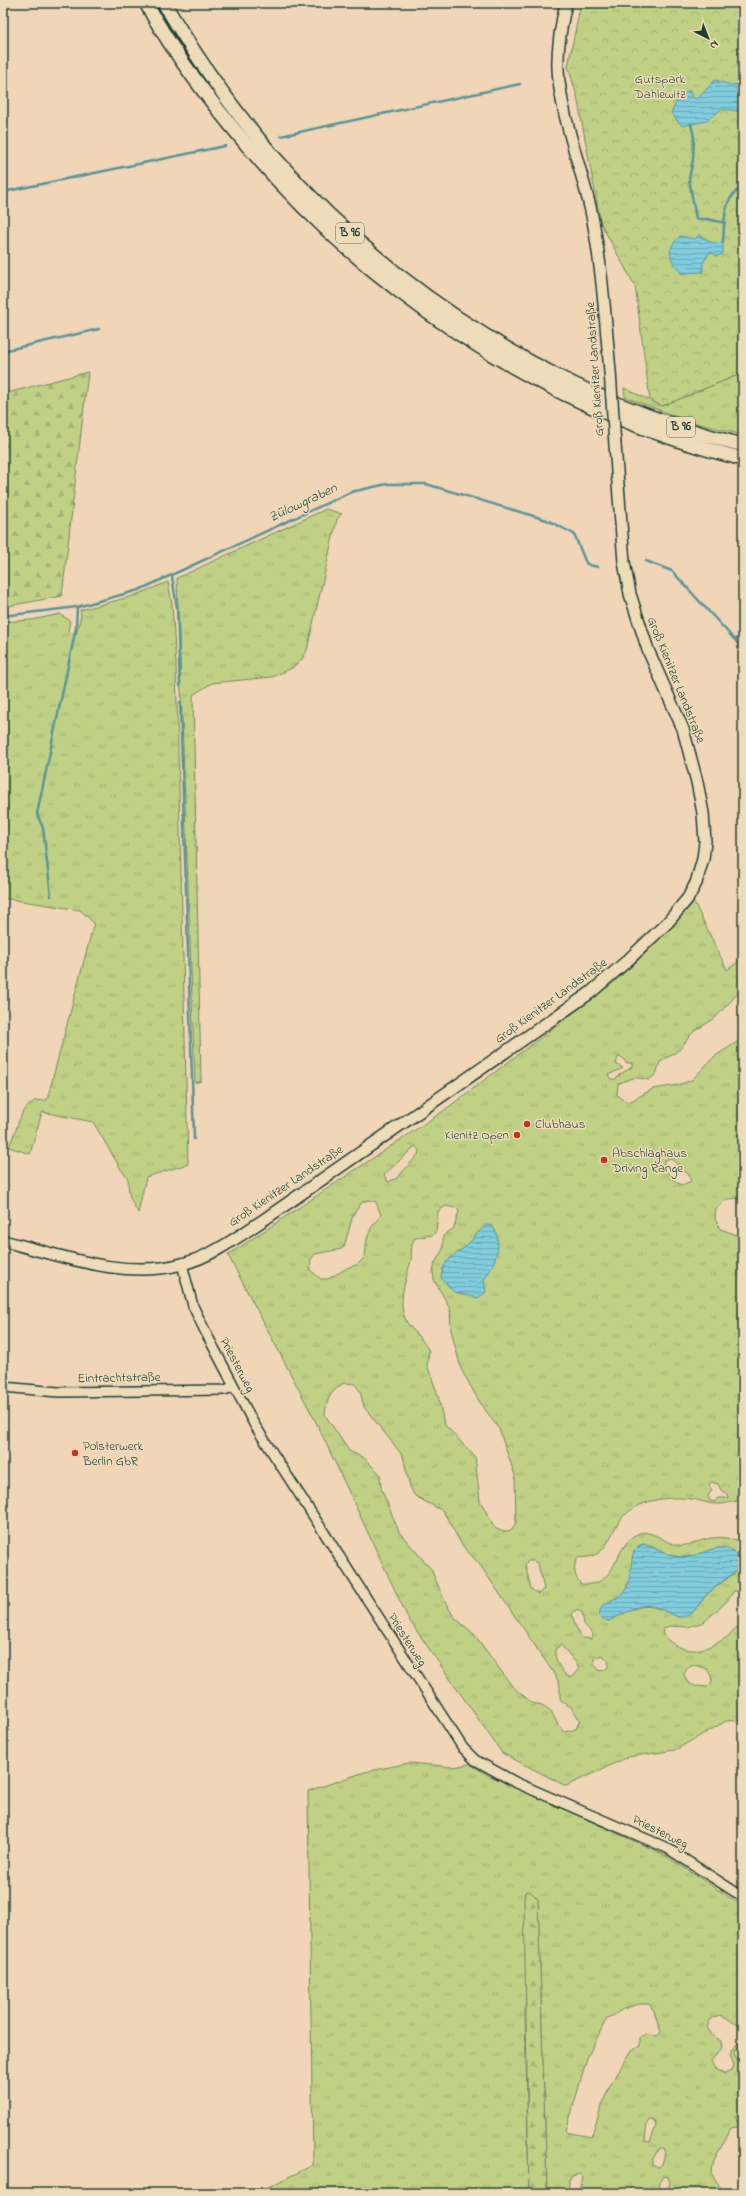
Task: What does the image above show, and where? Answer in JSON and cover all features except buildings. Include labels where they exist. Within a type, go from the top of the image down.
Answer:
[{"type":"highway","name":"B 96","points":[[146,3],[198,86],[258,159],[318,222],[398,292],[493,356],[549,386],[599,410],[658,433],[743,459]]},
{"type":"highway","name":"B 96","points":[[164,3],[206,71],[273,156],[324,210],[406,280],[458,318],[498,344],[554,374],[652,417],[743,445]]},
{"type":"main road","name":"Groß Kienitzer Landstraße","points":[[3,1241],[115,1268],[140,1270],[182,1264],[216,1250],[272,1214],[590,993],[627,962],[668,922],[688,898],[696,883],[703,859],[705,842],[703,813],[697,782],[683,729],[648,650],[630,594],[624,562],[610,371],[597,245],[584,182],[562,97],[558,70],[559,39],[566,3]]},
{"type":"street","name":"Priesterweg","points":[[182,1264],[193,1306],[234,1386],[269,1449],[463,1748],[480,1763],[517,1783],[667,1848],[743,1897]]},
{"type":"street","name":"Eintrachtstraße","points":[[3,1387],[65,1392],[225,1390],[234,1386]]},
{"type":"green space","name":"Gutspark Dahlewitz","points":[[581,3],[743,3],[743,373],[662,406],[650,400],[635,286],[601,224],[577,96],[568,66]]},
{"type":"green space","points":[[88,372],[62,596],[3,607],[3,394]]},
{"type":"green space","points":[[743,373],[743,435],[688,421],[625,397],[624,388],[662,406]]},
{"type":"green space","points":[[326,509],[342,514],[337,519],[307,650],[302,659],[292,668],[272,677],[212,683],[193,695],[201,1081],[195,1083],[177,578]]},
{"type":"green space","points":[[168,582],[172,604],[176,665],[188,1164],[146,1177],[138,1213],[129,1194],[128,1178],[122,1171],[93,1122],[42,1112],[30,1154],[9,1147],[23,1111],[34,1101],[47,1100],[94,923],[80,910],[3,898],[3,622],[32,620],[60,614],[70,621],[68,632],[76,634],[81,616],[80,610],[133,596]]},
{"type":"green space","points":[[694,902],[727,970],[743,958],[743,988],[715,1018],[693,1032],[679,1050],[660,1062],[656,1074],[649,1080],[636,1078],[622,1082],[618,1084],[617,1094],[621,1099],[629,1102],[653,1089],[678,1085],[692,1080],[714,1057],[743,1038],[743,1201],[740,1198],[727,1199],[716,1208],[715,1219],[720,1229],[737,1235],[743,1241],[743,1501],[716,1504],[684,1498],[666,1498],[640,1505],[621,1519],[603,1549],[590,1557],[577,1558],[575,1572],[581,1584],[593,1584],[602,1580],[609,1573],[630,1539],[637,1534],[642,1533],[653,1534],[677,1545],[689,1545],[711,1538],[735,1539],[743,1542],[743,1591],[734,1591],[727,1601],[704,1622],[688,1627],[669,1626],[664,1628],[662,1633],[675,1645],[687,1650],[695,1650],[717,1643],[727,1637],[737,1627],[743,1625],[743,1631],[740,1632],[740,1636],[743,1639],[743,1720],[726,1721],[675,1750],[628,1757],[566,1786],[502,1753],[409,1620],[316,1422],[228,1255],[442,1112],[613,983],[647,952]],"holes":[[[618,1057],[623,1058],[626,1063],[632,1063],[632,1067],[619,1075],[616,1079],[611,1079],[608,1075],[623,1068],[616,1064]],[[415,1146],[419,1150],[418,1155],[397,1178],[388,1182],[384,1175]],[[670,1158],[689,1175],[691,1181],[682,1185],[676,1182],[662,1166],[665,1160]],[[369,1200],[376,1202],[381,1215],[371,1228],[367,1239],[365,1257],[357,1265],[349,1267],[328,1279],[321,1279],[310,1270],[311,1259],[315,1254],[341,1249],[344,1247],[353,1215],[362,1202]],[[446,1206],[456,1208],[459,1211],[454,1228],[443,1236],[443,1249],[435,1263],[433,1272],[434,1280],[450,1308],[451,1330],[461,1369],[479,1401],[499,1429],[515,1475],[516,1523],[511,1530],[503,1532],[495,1528],[480,1501],[475,1457],[444,1424],[438,1395],[427,1365],[429,1351],[404,1317],[402,1302],[406,1278],[411,1261],[413,1241],[415,1238],[432,1235],[436,1232],[438,1211]],[[344,1383],[355,1384],[360,1391],[364,1407],[403,1456],[410,1487],[415,1496],[443,1511],[462,1545],[480,1565],[555,1675],[560,1685],[560,1698],[562,1702],[571,1707],[580,1720],[576,1729],[565,1732],[558,1725],[551,1711],[542,1705],[532,1703],[512,1686],[474,1634],[454,1617],[445,1602],[431,1569],[399,1532],[381,1488],[380,1474],[364,1458],[349,1451],[325,1415],[328,1400],[336,1389]],[[711,1482],[718,1484],[721,1490],[727,1494],[728,1498],[718,1498],[714,1502],[710,1501],[708,1495],[712,1491],[709,1485]],[[643,1544],[677,1557],[689,1557],[721,1548],[728,1548],[734,1551],[737,1571],[707,1594],[693,1612],[678,1617],[657,1608],[643,1607],[628,1611],[608,1621],[603,1605],[623,1594],[627,1588],[638,1546]],[[528,1561],[533,1561],[538,1564],[544,1589],[538,1594],[531,1589],[525,1564]],[[576,1610],[582,1612],[584,1624],[592,1633],[592,1639],[582,1638],[575,1625],[572,1614]],[[561,1645],[577,1664],[579,1670],[573,1677],[568,1677],[563,1672],[558,1665],[555,1649]],[[602,1655],[608,1660],[609,1666],[605,1670],[600,1671],[594,1664],[594,1658]],[[694,1665],[707,1669],[711,1676],[712,1682],[707,1687],[695,1686],[687,1682],[684,1674],[687,1668]]]},
{"type":"green space","points":[[409,1763],[453,1767],[470,1764],[488,1775],[663,1854],[743,1906],[743,2025],[719,2015],[711,2019],[707,2027],[712,2035],[721,2041],[722,2048],[711,2061],[715,2069],[724,2074],[732,2071],[734,2065],[730,2055],[736,2045],[743,2040],[743,2051],[742,2048],[738,2047],[734,2054],[741,2065],[743,2065],[743,2110],[736,2116],[737,2121],[743,2122],[743,2126],[731,2128],[712,2165],[711,2173],[724,2193],[667,2193],[670,2182],[668,2177],[664,2176],[661,2179],[658,2193],[577,2193],[583,2178],[580,2174],[572,2176],[569,2181],[568,2193],[547,2193],[538,1899],[530,1891],[525,2012],[529,2193],[256,2193],[313,2165],[308,1791],[365,1772]],"holes":[[[639,2004],[649,2004],[654,2011],[661,2032],[658,2036],[646,2034],[640,2037],[640,2046],[632,2050],[608,2089],[591,2137],[566,2132],[587,2058],[606,2020],[623,2009]],[[649,2120],[654,2121],[656,2126],[650,2142],[645,2141],[647,2123]],[[659,2148],[663,2148],[665,2153],[662,2164],[659,2167],[653,2166],[653,2159]]]},
{"type":"green space","points":[[530,1891],[538,1899],[547,2193],[529,2193],[524,1900],[525,1892]]},
{"type":"water","points":[[715,80],[733,85],[743,82],[743,108],[738,111],[722,109],[706,121],[682,126],[671,113],[679,97],[689,90],[692,97],[697,99]]},
{"type":"water","points":[[699,235],[712,243],[723,242],[723,254],[717,256],[710,252],[703,263],[703,272],[681,273],[671,259],[670,254],[672,246],[680,236],[695,239]]},
{"type":"water","points":[[487,1225],[492,1226],[496,1232],[498,1246],[497,1254],[484,1280],[486,1292],[478,1298],[454,1292],[441,1278],[444,1266],[450,1258],[467,1245],[481,1229]]},
{"type":"water","points":[[643,1544],[677,1557],[690,1556],[712,1549],[726,1548],[733,1551],[739,1558],[737,1570],[707,1594],[693,1612],[685,1617],[678,1617],[651,1605],[640,1606],[608,1621],[600,1617],[601,1608],[608,1602],[621,1595],[627,1588],[634,1550]]},
{"type":"waterway","points":[[281,136],[520,84]]},
{"type":"waterway","points":[[691,124],[694,137],[693,159],[689,179],[696,219],[707,219],[725,223]]},
{"type":"waterway","points":[[3,192],[225,146]]},
{"type":"waterway","points":[[723,242],[728,204],[736,191],[743,187]]},
{"type":"waterway","points":[[3,351],[99,329]]},
{"type":"waterway","name":"Zülowgraben","points":[[3,616],[77,607],[139,590],[351,492],[387,484],[426,484],[547,520],[574,534],[586,563],[598,567]]},
{"type":"waterway","name":"Zülowgraben","points":[[646,561],[672,571],[743,649]]},
{"type":"waterway","points":[[172,576],[177,608],[180,686]]},
{"type":"waterway","points":[[51,896],[43,828],[37,814],[76,628],[77,607]]},
{"type":"waterway","name":"Zülowgraben","points":[[734,639],[743,638]]},
{"type":"waterway","points":[[180,702],[194,1139]]},
{"type":"place","name":"Clubhaus","points":[[527,1124]]},
{"type":"place","name":"Kienitz Open","points":[[517,1135]]},
{"type":"place","name":"Abschlaghaus Driving Range","points":[[604,1160]]},
{"type":"place","name":"Polsterwerk Berlin GbR","points":[[75,1453]]}]
